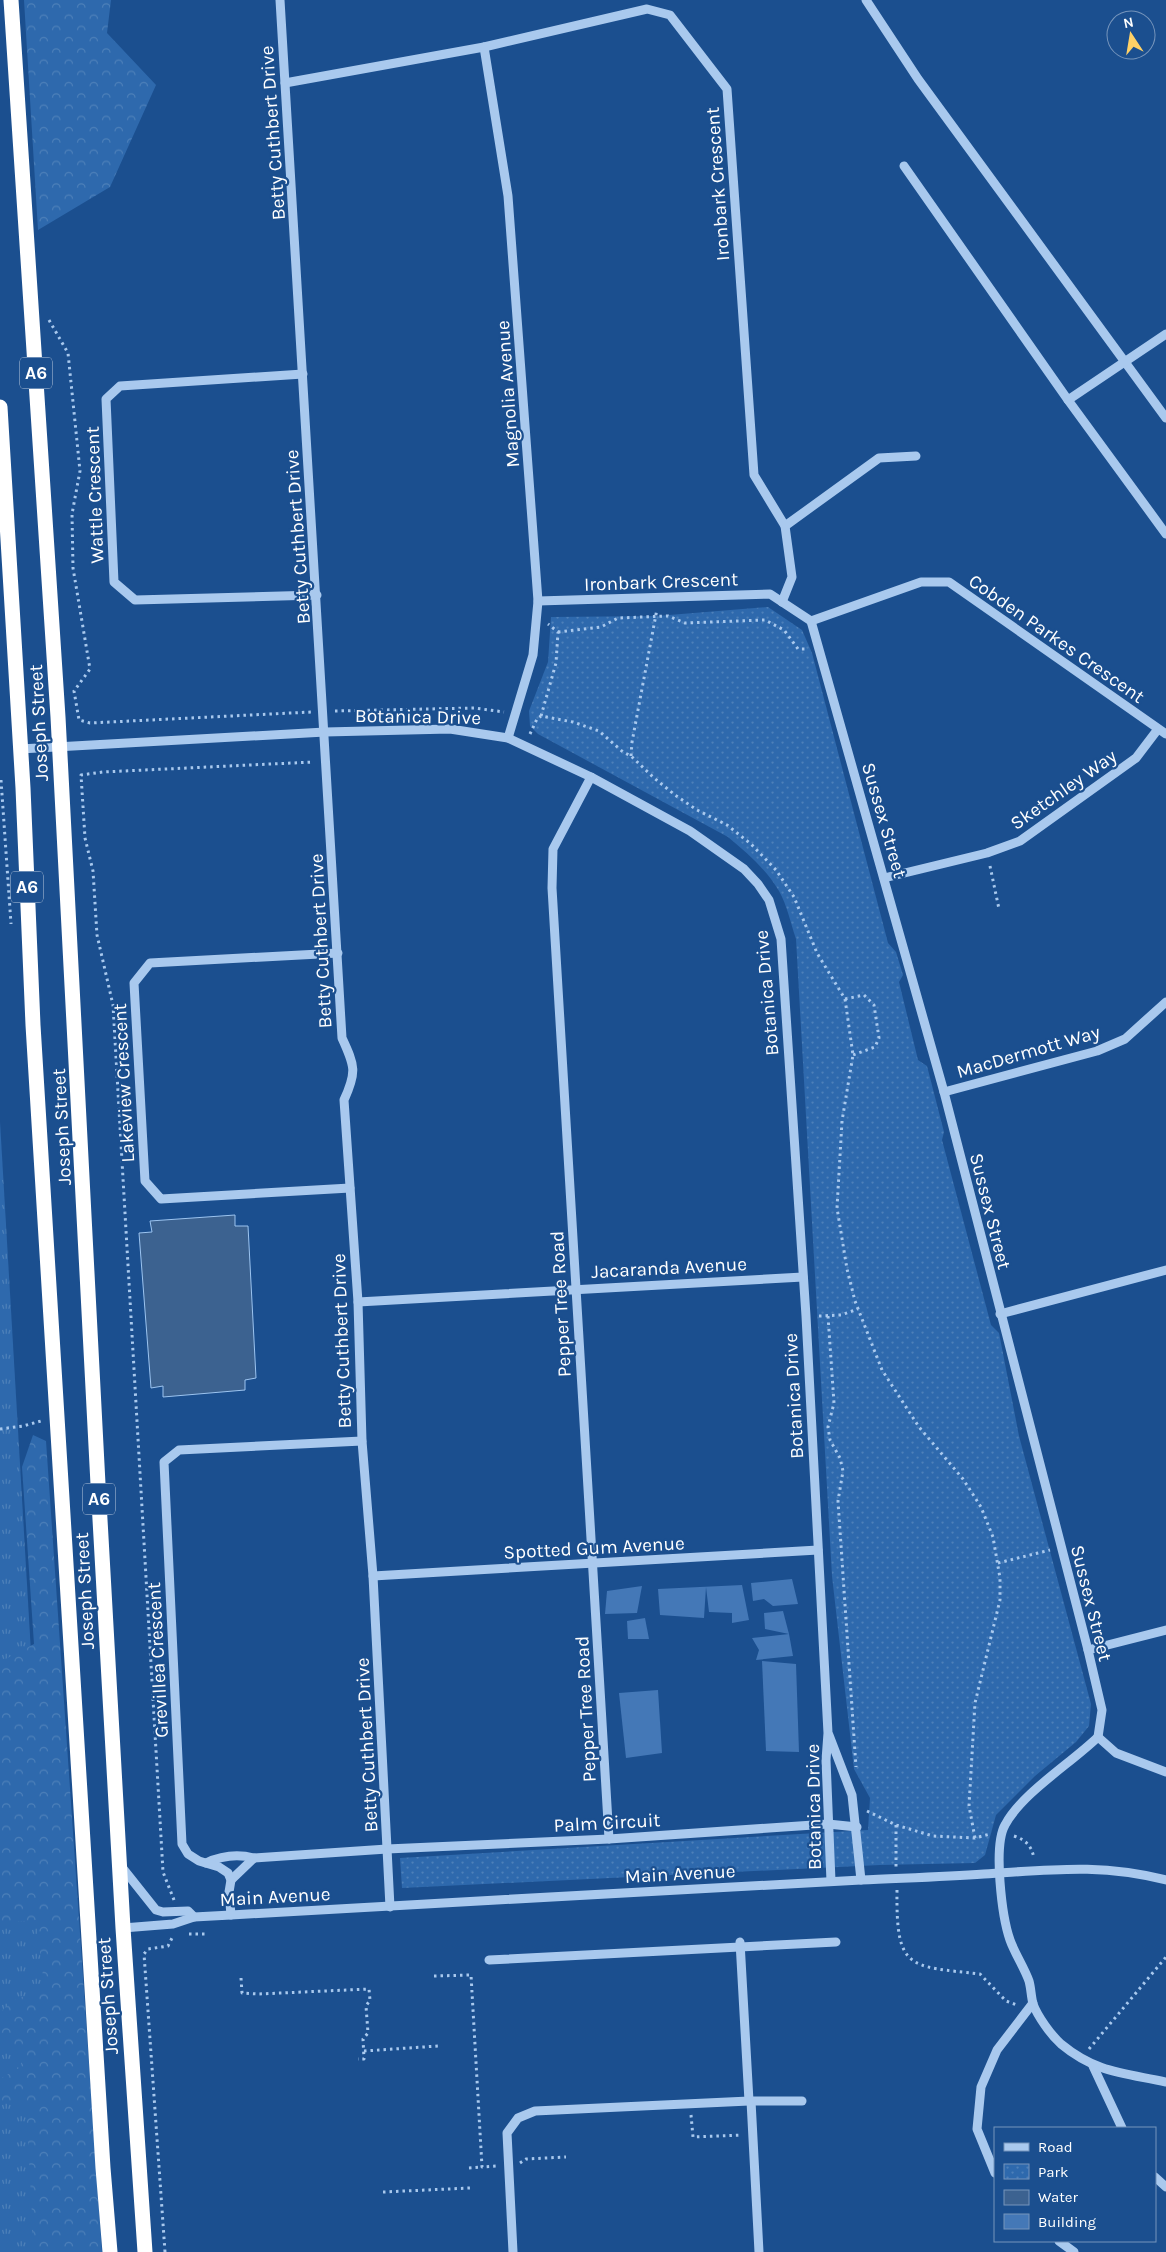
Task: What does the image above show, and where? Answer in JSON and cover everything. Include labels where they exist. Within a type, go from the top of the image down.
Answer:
[{"type":"highway","name":"Joseph Street","points":[[11,0],[60,746],[98,1493],[123,1928],[145,2252]]},
{"type":"highway","name":"Joseph Street","points":[[0,408],[36,1065],[102,2158],[110,2252]]},
{"type":"street","name":"Betty Cuthbert Drive","points":[[280,0],[342,1038],[353,1062],[353,1081],[344,1100],[358,1302],[362,1441],[373,1576],[390,1906]]},
{"type":"street","points":[[866,0],[918,80],[1166,418]]},
{"type":"street","name":"Ironbark Crescent","points":[[285,83],[484,47],[647,9],[670,15],[727,89],[754,475],[785,526],[792,577],[782,602]]},
{"type":"street","name":"Magnolia Avenue","points":[[484,47],[508,196],[538,601],[532,655],[508,738]]},
{"type":"street","points":[[904,166],[1068,400],[1166,534]]},
{"type":"street","points":[[1068,400],[1166,334]]},
{"type":"street","name":"Wattle Crescent","points":[[303,374],[120,386],[106,399],[114,582],[135,600],[316,595]]},
{"type":"street","points":[[785,526],[879,458],[916,456]]},
{"type":"street","name":"Cobden Parkes Crescent","points":[[811,622],[921,582],[949,582],[1166,734]]},
{"type":"street","name":"Ironbark Crescent","points":[[538,601],[770,594],[811,622]]},
{"type":"street","name":"Sussex Street","points":[[811,622],[944,1092],[1088,1650],[1102,1710],[1098,1737]]},
{"type":"street","name":"Sketchley Way","points":[[884,878],[987,853],[1020,841],[1136,758],[1158,728]]},
{"type":"street","name":"Botanica Drive","points":[[20,749],[324,732],[450,729],[508,738],[525,744],[591,777],[690,831],[744,869],[758,884],[769,900],[781,940],[806,1316],[828,1733],[826,1760],[831,1881]]},
{"type":"street","name":"Pepper Tree Road","points":[[591,777],[553,849],[552,888],[609,1839]]},
{"type":"street","name":"Lakeview Crescent","points":[[338,953],[150,963],[134,983],[145,1181],[161,1199],[350,1188]]},
{"type":"street","name":"MacDermott Way","points":[[944,1092],[1097,1051],[1125,1038],[1166,1002]]},
{"type":"street","points":[[1000,1314],[1166,1270]]},
{"type":"street","name":"Jacaranda Avenue","points":[[358,1302],[575,1288],[802,1277]]},
{"type":"street","name":"Grevillea Crescent","points":[[206,1863],[199,1862],[188,1854],[182,1844],[164,1462],[179,1450],[362,1441]]},
{"type":"street","name":"Spotted Gum Avenue","points":[[373,1576],[818,1550]]},
{"type":"street","points":[[1088,1650],[1166,1630]]},
{"type":"street","name":"Botanica Drive","points":[[828,1733],[852,1795],[857,1827],[861,1880]]},
{"type":"street","points":[[1166,1772],[1116,1753],[1098,1737],[1078,1756],[1020,1803],[1004,1827],[1001,1835],[999,1873],[1004,1921],[1010,1940],[1029,1982],[1033,2003],[1039,2015],[1060,2043],[1093,2066],[1166,2082]]},
{"type":"street","name":"Palm Circuit","points":[[388,1849],[609,1839],[828,1824],[857,1827]]},
{"type":"street","points":[[206,1863],[219,1857],[245,1856],[254,1858],[388,1849]]},
{"type":"street","points":[[231,1880],[254,1858]]},
{"type":"street","points":[[206,1863],[219,1866],[228,1873],[231,1880],[229,1892],[231,1915]]},
{"type":"street","name":"Main Avenue","points":[[120,1865],[156,1910],[163,1912],[188,1911],[194,1917]]},
{"type":"street","name":"Main Avenue","points":[[123,1928],[173,1924],[194,1917],[1035,1870],[1101,1869],[1144,1874],[1166,1880]]},
{"type":"street","points":[[489,1960],[740,1945],[836,1942]]},
{"type":"street","points":[[740,1945],[759,2252]]},
{"type":"street","points":[[994,2172],[977,2130],[981,2087],[997,2050],[1033,2003]]},
{"type":"street","points":[[1093,2066],[1122,2127]]},
{"type":"street","points":[[513,2252],[507,2133],[518,2118],[535,2111],[750,2101],[802,2101]]},
{"type":"street","points":[[1156,2178],[1166,2187]]},
{"type":"street","points":[[1059,2242],[1074,2252]]},
{"type":"path","points":[[50,320],[68,353],[80,472],[72,514],[73,568],[90,669],[74,691],[79,720],[90,723],[324,712],[474,708],[573,722],[599,730],[675,795],[696,810],[727,825],[751,844],[776,870],[794,897],[818,953],[845,999],[853,1055],[842,1121],[837,1208],[847,1269],[858,1309],[882,1370],[919,1428],[963,1479],[981,1508],[993,1537],[998,1563],[1000,1600],[975,1703],[969,1806],[975,1838]]},
{"type":"path","points":[[631,756],[659,598]]},
{"type":"path","points":[[537,614],[558,632],[601,627],[618,618],[668,616],[685,623],[765,620],[784,630],[798,649],[803,650],[818,646]]},
{"type":"path","points":[[525,744],[539,718],[556,663],[558,632]]},
{"type":"path","points":[[174,1911],[174,1899],[163,1872],[112,1004],[97,935],[93,871],[85,838],[81,775],[103,772],[326,761]]},
{"type":"path","points":[[987,853],[999,909]]},
{"type":"path","points":[[845,999],[864,995],[874,1005],[879,1038],[876,1047],[853,1055]]},
{"type":"path","points":[[806,1316],[841,1315],[858,1309]]},
{"type":"path","points":[[828,1316],[834,1403],[828,1427],[830,1440],[840,1458],[843,1471],[838,1501],[857,1774]]},
{"type":"path","points":[[998,1563],[1061,1547]]},
{"type":"path","points":[[852,1795],[869,1812],[896,1825],[933,1836],[975,1838],[986,1834],[1015,1836],[1024,1840],[1030,1846],[1035,1870]]},
{"type":"path","points":[[866,1805],[869,1812]]},
{"type":"path","points":[[896,1825],[898,1934],[903,1951],[915,1963],[935,1970],[980,1974],[1006,2001],[1020,2006],[1033,2003]]},
{"type":"path","points":[[165,2252],[144,1954],[148,1949],[168,1946],[173,1940],[173,1924]]},
{"type":"path","points":[[1074,2053],[1084,2055],[1166,1957]]},
{"type":"path","points":[[434,1976],[471,1975],[482,2167]]},
{"type":"path","points":[[241,1978],[242,1993],[258,1994],[369,1989],[370,2000],[366,2006],[368,2033],[363,2039],[364,2059],[358,2059]]},
{"type":"path","points":[[364,2051],[438,2046]]},
{"type":"path","points":[[691,2104],[692,2137],[753,2134]]},
{"type":"path","points":[[469,2168],[517,2165],[526,2159],[566,2158]]},
{"type":"path","points":[[383,2192],[470,2188]]},
{"type":"green space","points":[[24,0],[111,0],[107,33],[156,85],[110,187],[38,230]]},
{"type":"green space","points":[[768,607],[802,630],[812,653],[888,943],[896,952],[903,975],[899,982],[918,1060],[927,1066],[944,1132],[942,1140],[991,1325],[999,1333],[1019,1436],[1091,1704],[1089,1726],[1076,1742],[1035,1776],[996,1815],[985,1855],[975,1863],[880,1865],[402,1888],[400,1858],[868,1830],[870,1798],[854,1769],[832,1576],[796,939],[789,915],[779,891],[762,868],[728,837],[538,734],[530,726],[529,711],[548,662],[551,617],[657,616]]},
{"type":"green space","points":[[0,1122],[3,1173],[66,2252],[0,2252]]},
{"type":"green space","points":[[33,1435],[46,1441],[102,2252],[34,2252],[26,2105],[4,2103],[0,2099],[0,2079],[19,2068],[27,2049],[6,2047],[0,2042],[0,2012],[17,1998],[45,1992],[36,1920],[0,1923],[0,1667],[2,1661],[34,1644],[22,1467]]},
{"type":"water","points":[[235,1215],[235,1226],[248,1226],[256,1378],[245,1380],[245,1390],[163,1397],[163,1386],[151,1388],[139,1233],[152,1232],[150,1221]]},
{"type":"building","points":[[792,1579],[798,1604],[773,1606],[764,1599],[753,1601],[751,1583]]},
{"type":"building","points":[[742,1585],[749,1620],[732,1623],[732,1613],[709,1612],[706,1587],[704,1618],[660,1615],[658,1589]]},
{"type":"building","points":[[642,1586],[637,1613],[605,1614],[607,1591]]},
{"type":"building","points":[[783,1611],[789,1634],[765,1629],[764,1613]]},
{"type":"building","points":[[645,1618],[649,1639],[628,1639],[627,1621]]},
{"type":"building","points":[[789,1634],[793,1656],[756,1660],[759,1650],[752,1638]]},
{"type":"building","points":[[762,1661],[796,1664],[799,1752],[766,1751]]},
{"type":"building","points":[[658,1690],[662,1753],[626,1758],[619,1693]]}]
